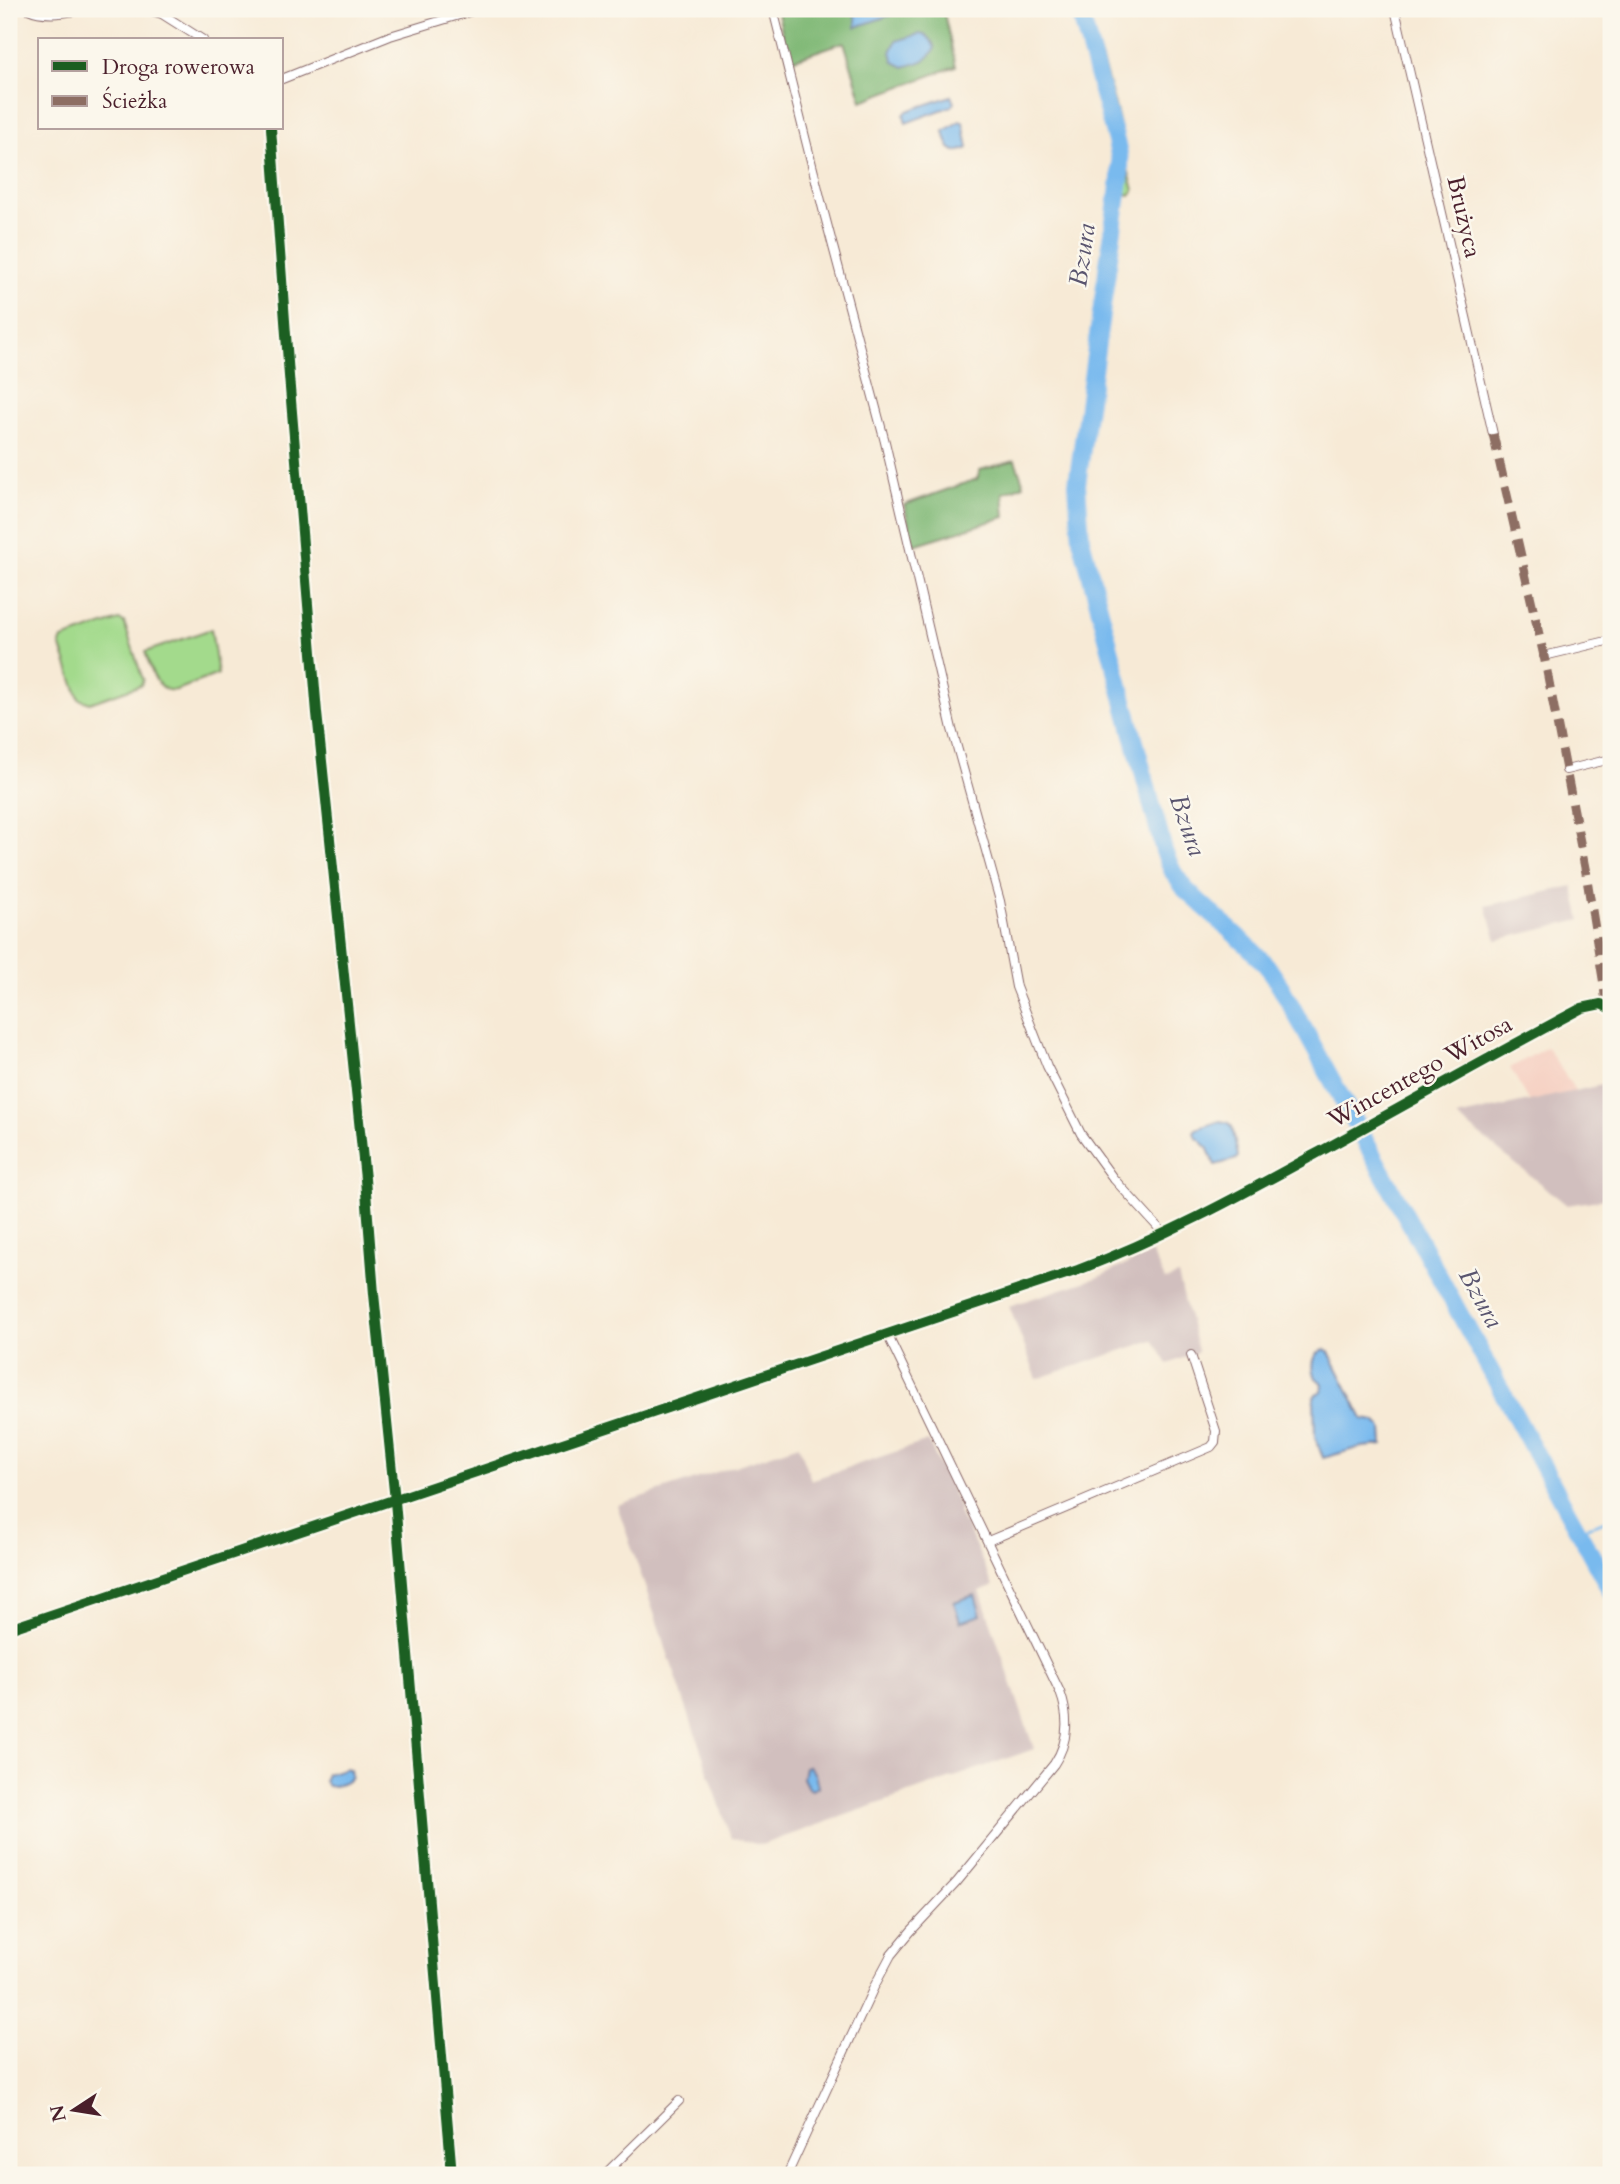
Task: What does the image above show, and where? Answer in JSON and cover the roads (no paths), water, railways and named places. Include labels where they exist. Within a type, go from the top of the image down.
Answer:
[{"type":"street","points":[[28,9],[42,13],[93,9]]},
{"type":"street","points":[[149,9],[173,20],[200,38]]},
{"type":"street","points":[[284,78],[390,36],[479,9]]},
{"type":"street","points":[[773,9],[885,442],[952,729],[1000,901],[1016,988],[1051,1075],[1080,1134],[1113,1178],[1165,1235]]},
{"type":"street","name":"Brużyca","points":[[1395,9],[1493,434]]},
{"type":"street","points":[[271,130],[317,713],[395,1501],[452,2175]]},
{"type":"street","points":[[1544,656],[1611,640]]},
{"type":"street","points":[[1566,770],[1611,760]]},
{"type":"street","name":"Wincentego Witosa","points":[[9,1629],[1078,1270],[1165,1235],[1582,1008],[1595,1004],[1608,1007]]},
{"type":"street","points":[[787,2175],[891,1955],[984,1850],[1054,1764],[1063,1744],[1066,1723],[1060,1692],[887,1334]]},
{"type":"street","points":[[988,1541],[1211,1447],[1216,1442],[1216,1431],[1191,1355]]},
{"type":"street","points":[[604,2175],[679,2101]]},
{"type":"water","points":[[852,9],[896,9],[897,13],[856,27]]},
{"type":"water","points":[[919,34],[927,36],[934,45],[930,56],[904,67],[894,62],[891,52],[896,41]]},
{"type":"water","points":[[951,96],[954,103],[952,106],[906,123],[904,115],[907,111]]},
{"type":"water","points":[[960,121],[963,122],[968,148],[954,151],[948,145],[944,131]]},
{"type":"water","points":[[1220,1121],[1229,1123],[1232,1127],[1238,1156],[1237,1159],[1215,1165],[1207,1147],[1196,1138],[1194,1132]]},
{"type":"water","points":[[1325,1349],[1363,1419],[1375,1421],[1382,1428],[1383,1445],[1362,1447],[1323,1458],[1315,1437],[1314,1398],[1322,1391],[1323,1384],[1316,1378],[1313,1365],[1317,1354]]},
{"type":"water","points":[[975,1595],[981,1615],[960,1622],[954,1602]]},
{"type":"water","points":[[808,1766],[815,1774],[818,1787],[812,1790],[803,1778],[805,1767]]},
{"type":"water","points":[[346,1768],[350,1770],[351,1776],[345,1783],[328,1786],[324,1781],[327,1774]]},
{"type":"waterway","name":"Bzura","points":[[1079,9],[1120,160],[1120,179],[1077,484],[1081,539],[1164,851],[1173,872],[1185,889],[1249,947],[1267,966],[1281,987],[1611,1591]]},
{"type":"waterway","points":[[1578,1530],[1611,1519]]}]
